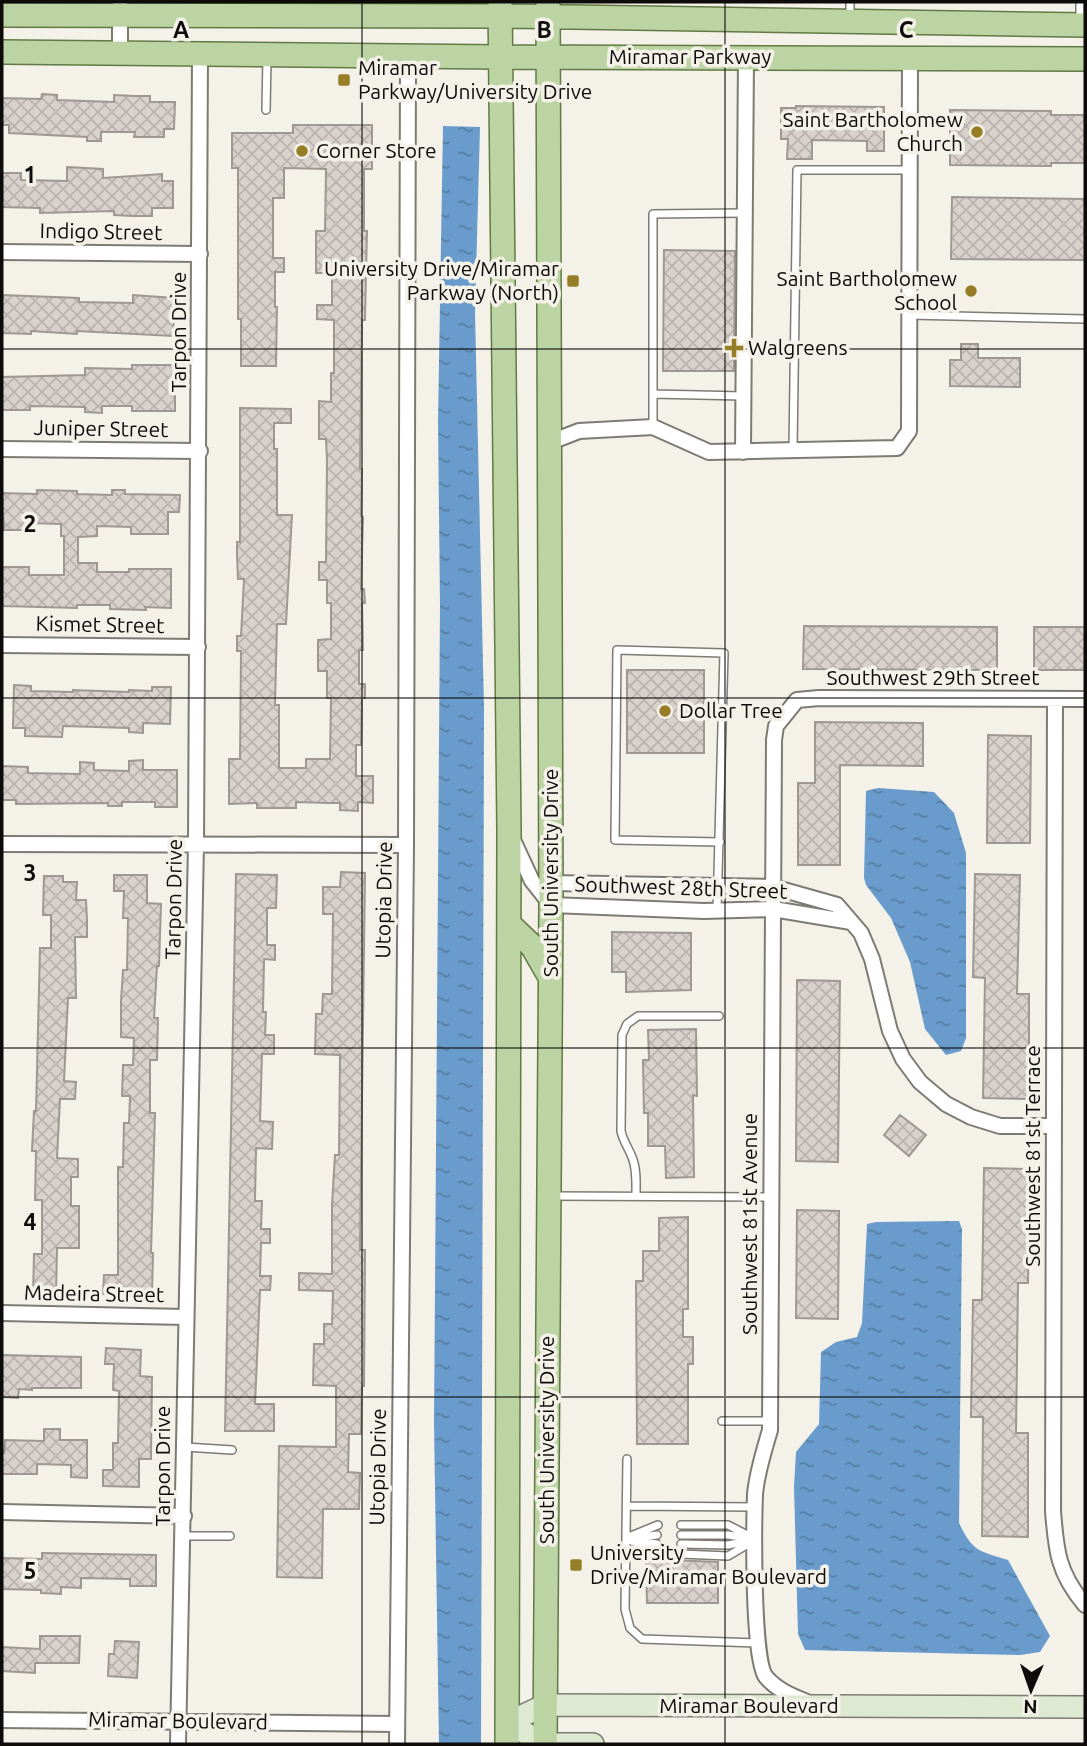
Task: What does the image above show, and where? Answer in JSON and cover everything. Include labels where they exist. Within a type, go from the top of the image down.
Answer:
[{"type":"main road","name":"Miramar Parkway","points":[[2,15],[120,9],[423,12],[548,9],[742,16],[850,12],[945,23],[1083,25]]},
{"type":"main road","name":"South University Drive","points":[[500,9],[509,831],[507,1734]]},
{"type":"main road","name":"South University Drive","points":[[545,1744],[551,894],[548,9]]},
{"type":"main road","points":[[910,58],[916,40],[945,23]]},
{"type":"main road","points":[[1056,59],[1071,47],[1083,25]]},
{"type":"main road","name":"Miramar Parkway","points":[[2,52],[1085,59]]},
{"type":"main road","points":[[509,924],[532,946],[550,977]]},
{"type":"street","points":[[120,9],[120,53]]},
{"type":"street","name":"Tarpon Drive","points":[[178,1744],[196,844],[200,54]]},
{"type":"street","name":"Utopia Drive","points":[[397,1744],[406,845],[408,56]]},
{"type":"street","points":[[743,452],[746,57]]},
{"type":"street","points":[[548,443],[579,431],[653,428],[709,452],[897,448],[909,431],[910,58]]},
{"type":"street","name":"Indigo Street","points":[[2,252],[200,254]]},
{"type":"street","name":"Juniper Street","points":[[2,449],[200,452]]},
{"type":"street","name":"Kismet Street","points":[[2,645],[198,647]]},
{"type":"street","name":"Southwest 29th Street","points":[[786,712],[797,701],[819,698],[1085,698]]},
{"type":"street","name":"Southwest 81st Terrace","points":[[1055,699],[1053,1511],[1056,1550],[1070,1587],[1085,1605]]},
{"type":"street","name":"Southwest 81st Avenue","points":[[786,712],[776,726],[774,740],[770,1430],[759,1472],[755,1507],[757,1643],[764,1675],[786,1694],[817,1706]]},
{"type":"street","points":[[509,831],[532,881],[551,894]]},
{"type":"street","points":[[2,844],[406,845]]},
{"type":"street","name":"Southwest 28th Street","points":[[551,894],[718,886],[773,887],[837,905],[861,933],[872,959],[890,1031],[903,1059],[920,1083],[946,1104],[971,1117],[1000,1126],[1054,1126]]},
{"type":"street","name":"Southwest 28th Street","points":[[551,894],[717,911],[773,909],[851,922]]},
{"type":"street","name":"Madeira Street","points":[[2,1313],[185,1317]]},
{"type":"street","points":[[2,1512],[184,1516]]},
{"type":"street","name":"Miramar Boulevard","points":[[507,1734],[545,1705],[1085,1707]]},
{"type":"street","name":"Miramar Boulevard","points":[[2,1720],[397,1724]]},
{"type":"street","points":[[507,1734],[545,1744],[593,1744]]},
{"type":"lane","points":[[1080,2],[1083,25]]},
{"type":"lane","points":[[266,110],[267,55]]},
{"type":"lane","points":[[793,451],[797,170],[909,170]]},
{"type":"lane","points":[[653,428],[653,214],[744,214]]},
{"type":"lane","points":[[909,315],[1085,319]]},
{"type":"lane","points":[[653,394],[744,396]]},
{"type":"lane","points":[[717,911],[720,842],[724,653],[617,650],[615,840],[720,842]]},
{"type":"lane","points":[[636,1196],[636,1173],[621,1131],[622,1035],[627,1024],[638,1016],[719,1016]]},
{"type":"lane","points":[[549,1196],[771,1197]]},
{"type":"lane","points":[[722,1421],[770,1421]]},
{"type":"lane","points":[[185,1447],[232,1450]]},
{"type":"lane","points":[[627,1459],[625,1609],[631,1628],[642,1639],[757,1643]]},
{"type":"lane","points":[[627,1506],[755,1507]]},
{"type":"lane","points":[[626,1538],[658,1525]]},
{"type":"lane","points":[[681,1525],[728,1525],[756,1539]]},
{"type":"lane","points":[[626,1538],[657,1535]]},
{"type":"lane","points":[[681,1535],[728,1535],[756,1539]]},
{"type":"lane","points":[[184,1536],[230,1536]]},
{"type":"lane","points":[[626,1538],[657,1544]]},
{"type":"lane","points":[[626,1538],[658,1554]]},
{"type":"lane","points":[[681,1544],[728,1545],[756,1539]]},
{"type":"lane","points":[[681,1555],[728,1556],[756,1539]]},
{"type":"water","points":[[443,126],[480,127],[475,313],[484,709],[481,1744],[439,1744],[434,1423],[440,606],[438,421]]},
{"type":"water","points":[[878,788],[934,792],[954,813],[966,853],[966,1038],[961,1051],[946,1055],[925,1029],[910,962],[891,918],[866,885],[866,791]]},
{"type":"water","points":[[959,1221],[962,1229],[959,1523],[968,1540],[978,1549],[1008,1560],[1050,1636],[1040,1652],[1020,1655],[805,1650],[798,1634],[794,1487],[796,1452],[819,1424],[821,1352],[836,1342],[857,1337],[862,1323],[867,1224]]},
{"type":"building","points":[[42,94],[57,95],[57,100],[114,102],[114,95],[150,96],[150,102],[175,102],[174,129],[164,129],[164,137],[134,137],[135,132],[101,132],[101,141],[87,141],[87,137],[9,133],[9,125],[2,125],[2,98],[41,99]]},
{"type":"building","points":[[884,107],[884,151],[867,151],[867,141],[812,140],[812,159],[787,159],[788,139],[781,139],[781,108]]},
{"type":"building","points":[[950,110],[1051,111],[1051,115],[1085,115],[1085,163],[1051,163],[1051,166],[950,165]]},
{"type":"building","points":[[293,125],[372,125],[372,169],[364,169],[364,231],[367,231],[365,320],[362,320],[360,469],[363,517],[361,589],[364,589],[365,603],[362,603],[363,650],[359,650],[359,684],[365,684],[365,698],[362,698],[361,745],[356,745],[356,776],[373,776],[373,803],[358,802],[358,811],[340,810],[340,803],[296,802],[296,808],[257,808],[257,803],[229,804],[229,759],[240,759],[241,651],[237,651],[237,636],[241,636],[244,579],[238,579],[237,556],[237,542],[240,542],[240,408],[291,409],[291,423],[274,423],[274,449],[277,449],[277,515],[292,515],[286,624],[277,624],[275,705],[279,705],[279,768],[306,768],[306,759],[330,759],[331,698],[327,698],[327,671],[318,671],[318,640],[331,639],[331,603],[327,603],[327,580],[319,580],[319,562],[326,562],[327,461],[326,439],[319,439],[319,401],[331,402],[331,373],[334,373],[334,320],[317,319],[317,305],[332,305],[332,273],[316,273],[316,231],[325,231],[326,169],[284,168],[284,198],[273,198],[273,258],[284,258],[284,272],[275,272],[276,366],[241,366],[241,319],[238,319],[238,168],[232,168],[232,133],[293,133]]},
{"type":"building","points":[[67,167],[103,169],[103,178],[162,174],[162,181],[173,181],[173,208],[152,208],[152,216],[133,216],[114,215],[114,211],[40,213],[40,208],[2,207],[2,173],[21,173],[21,180],[67,181]]},
{"type":"building","points":[[952,197],[1085,199],[1085,260],[951,259]]},
{"type":"building","name":"Walgreens","points":[[664,250],[735,251],[734,371],[663,371]]},
{"type":"building","points":[[2,295],[79,298],[79,302],[133,303],[133,295],[175,298],[173,336],[77,331],[77,334],[31,331],[31,334],[2,333]]},
{"type":"building","points":[[961,344],[978,344],[978,358],[1020,358],[1020,387],[950,386],[950,360],[961,360]]},
{"type":"building","points":[[132,365],[175,365],[175,411],[132,411],[132,406],[102,406],[102,413],[85,412],[85,407],[30,406],[30,410],[2,410],[2,377],[85,375],[85,368],[132,369]]},
{"type":"building","points":[[37,490],[112,495],[112,490],[125,490],[125,494],[180,495],[179,512],[168,512],[168,534],[131,534],[131,527],[97,526],[97,536],[78,537],[78,563],[97,563],[97,572],[171,569],[171,608],[145,607],[146,610],[110,609],[110,605],[77,605],[77,608],[2,606],[2,567],[29,567],[29,575],[64,575],[64,536],[61,536],[61,524],[29,523],[29,530],[4,530],[2,493],[37,494]]},
{"type":"building","points":[[804,626],[997,627],[997,670],[803,669]]},
{"type":"building","points":[[1034,627],[1085,627],[1085,670],[1034,670]]},
{"type":"building","name":"Dollar Tree","points":[[627,670],[704,670],[704,753],[627,753]]},
{"type":"building","points":[[14,685],[31,686],[31,691],[73,692],[152,691],[152,687],[171,687],[170,724],[143,723],[143,733],[129,732],[129,728],[63,726],[62,737],[25,736],[25,728],[13,728]]},
{"type":"building","points":[[815,722],[923,723],[923,766],[840,765],[840,865],[798,865],[798,783],[815,783]]},
{"type":"building","points":[[988,735],[1031,736],[1030,843],[987,843]]},
{"type":"building","points":[[143,760],[143,770],[177,770],[177,807],[155,807],[155,802],[122,802],[122,806],[108,806],[108,803],[16,804],[16,800],[2,800],[2,766],[28,767],[28,773],[80,774],[80,762],[94,763],[94,770],[129,771],[129,761]]},
{"type":"building","points":[[341,872],[365,873],[360,1250],[365,1250],[364,1386],[361,1434],[349,1434],[348,1472],[360,1473],[359,1509],[323,1509],[322,1578],[277,1577],[279,1446],[336,1447],[336,1386],[313,1385],[314,1344],[324,1344],[324,1324],[332,1324],[333,1291],[299,1290],[299,1273],[332,1274],[332,1205],[335,1155],[339,1155],[340,1055],[315,1054],[316,1014],[322,1014],[323,994],[332,994],[333,914],[323,914],[323,887],[340,887]]},
{"type":"building","points":[[236,874],[277,875],[276,908],[267,908],[267,945],[275,945],[275,960],[264,959],[263,1012],[266,1012],[265,1035],[274,1035],[274,1054],[262,1054],[260,1121],[273,1122],[272,1149],[256,1148],[255,1201],[262,1201],[261,1229],[270,1229],[270,1243],[261,1243],[260,1276],[271,1276],[270,1290],[260,1290],[255,1404],[274,1404],[274,1431],[225,1431]]},
{"type":"building","points":[[975,874],[1020,875],[1017,994],[1029,994],[1029,1099],[983,1098],[985,978],[973,977]]},
{"type":"building","points":[[114,875],[147,875],[147,903],[161,904],[154,1018],[158,1018],[157,1060],[150,1060],[150,1113],[155,1113],[152,1295],[103,1294],[104,1275],[118,1275],[118,1167],[123,1167],[124,1123],[129,1123],[130,1096],[122,1096],[123,1065],[133,1065],[134,1038],[121,1037],[121,1001],[123,970],[127,970],[128,918],[123,918],[124,891],[114,891]]},
{"type":"building","points":[[44,876],[63,876],[63,882],[77,882],[76,900],[86,900],[87,921],[87,937],[75,937],[76,998],[68,998],[64,1081],[76,1082],[75,1099],[60,1099],[57,1158],[78,1159],[78,1177],[71,1177],[71,1206],[79,1206],[79,1248],[57,1248],[56,1297],[33,1296],[34,1254],[42,1254],[42,1200],[35,1200],[36,1151],[32,1151],[36,1111],[40,948],[51,948],[51,915],[43,915]]},
{"type":"building","points":[[612,932],[691,933],[691,990],[626,992],[626,972],[612,972]]},
{"type":"building","points":[[797,980],[840,981],[838,1162],[796,1161]]},
{"type":"building","points":[[696,1029],[697,1096],[693,1095],[694,1177],[666,1178],[665,1146],[648,1146],[643,1060],[649,1060],[648,1030]]},
{"type":"building","points":[[900,1115],[926,1135],[909,1156],[884,1135]]},
{"type":"building","points":[[984,1168],[1029,1169],[1028,1283],[1018,1283],[1016,1433],[1028,1433],[1028,1537],[982,1536],[983,1417],[971,1417],[973,1300],[982,1300]]},
{"type":"building","points":[[797,1210],[839,1211],[838,1319],[796,1318]]},
{"type":"building","points":[[688,1217],[688,1309],[683,1309],[683,1337],[693,1337],[693,1364],[688,1364],[688,1444],[637,1444],[636,1281],[643,1281],[643,1251],[659,1251],[659,1218]]},
{"type":"building","points":[[106,1348],[141,1350],[140,1376],[152,1377],[151,1459],[139,1459],[139,1487],[103,1486],[103,1470],[113,1470],[113,1443],[118,1443],[119,1391],[113,1390],[114,1364],[105,1364]]},
{"type":"building","points":[[2,1355],[81,1357],[81,1388],[19,1389],[18,1398],[2,1397]]},
{"type":"building","points":[[44,1429],[60,1429],[60,1440],[87,1440],[87,1478],[71,1477],[71,1465],[37,1464],[37,1474],[2,1474],[5,1440],[44,1441]]},
{"type":"building","points":[[42,1553],[156,1555],[156,1586],[130,1586],[130,1579],[81,1578],[81,1588],[61,1587],[61,1594],[41,1593],[41,1590],[2,1589],[2,1558],[42,1559]]},
{"type":"building","points":[[646,1559],[718,1562],[718,1603],[647,1603]]},
{"type":"building","points":[[40,1636],[80,1636],[79,1663],[35,1663],[35,1673],[2,1671],[2,1647],[40,1649]]},
{"type":"building","points":[[115,1641],[139,1642],[137,1678],[108,1676],[109,1654],[114,1654]]},
{"type":"place","name":"Miramar Parkway/University Drive","points":[[344,80]]},
{"type":"place","name":"Saint Bartholomew Church","points":[[977,132]]},
{"type":"place","name":"Corner Store","points":[[302,151]]},
{"type":"place","name":"University Drive/Miramar Parkway (North)","points":[[573,281]]},
{"type":"place","name":"Saint Bartholomew School","points":[[971,291]]},
{"type":"place","name":"Walgreens","points":[[734,348]]},
{"type":"place","name":"Dollar Tree","points":[[665,711]]},
{"type":"place","name":"University Drive/Miramar Boulevard","points":[[576,1565]]}]
